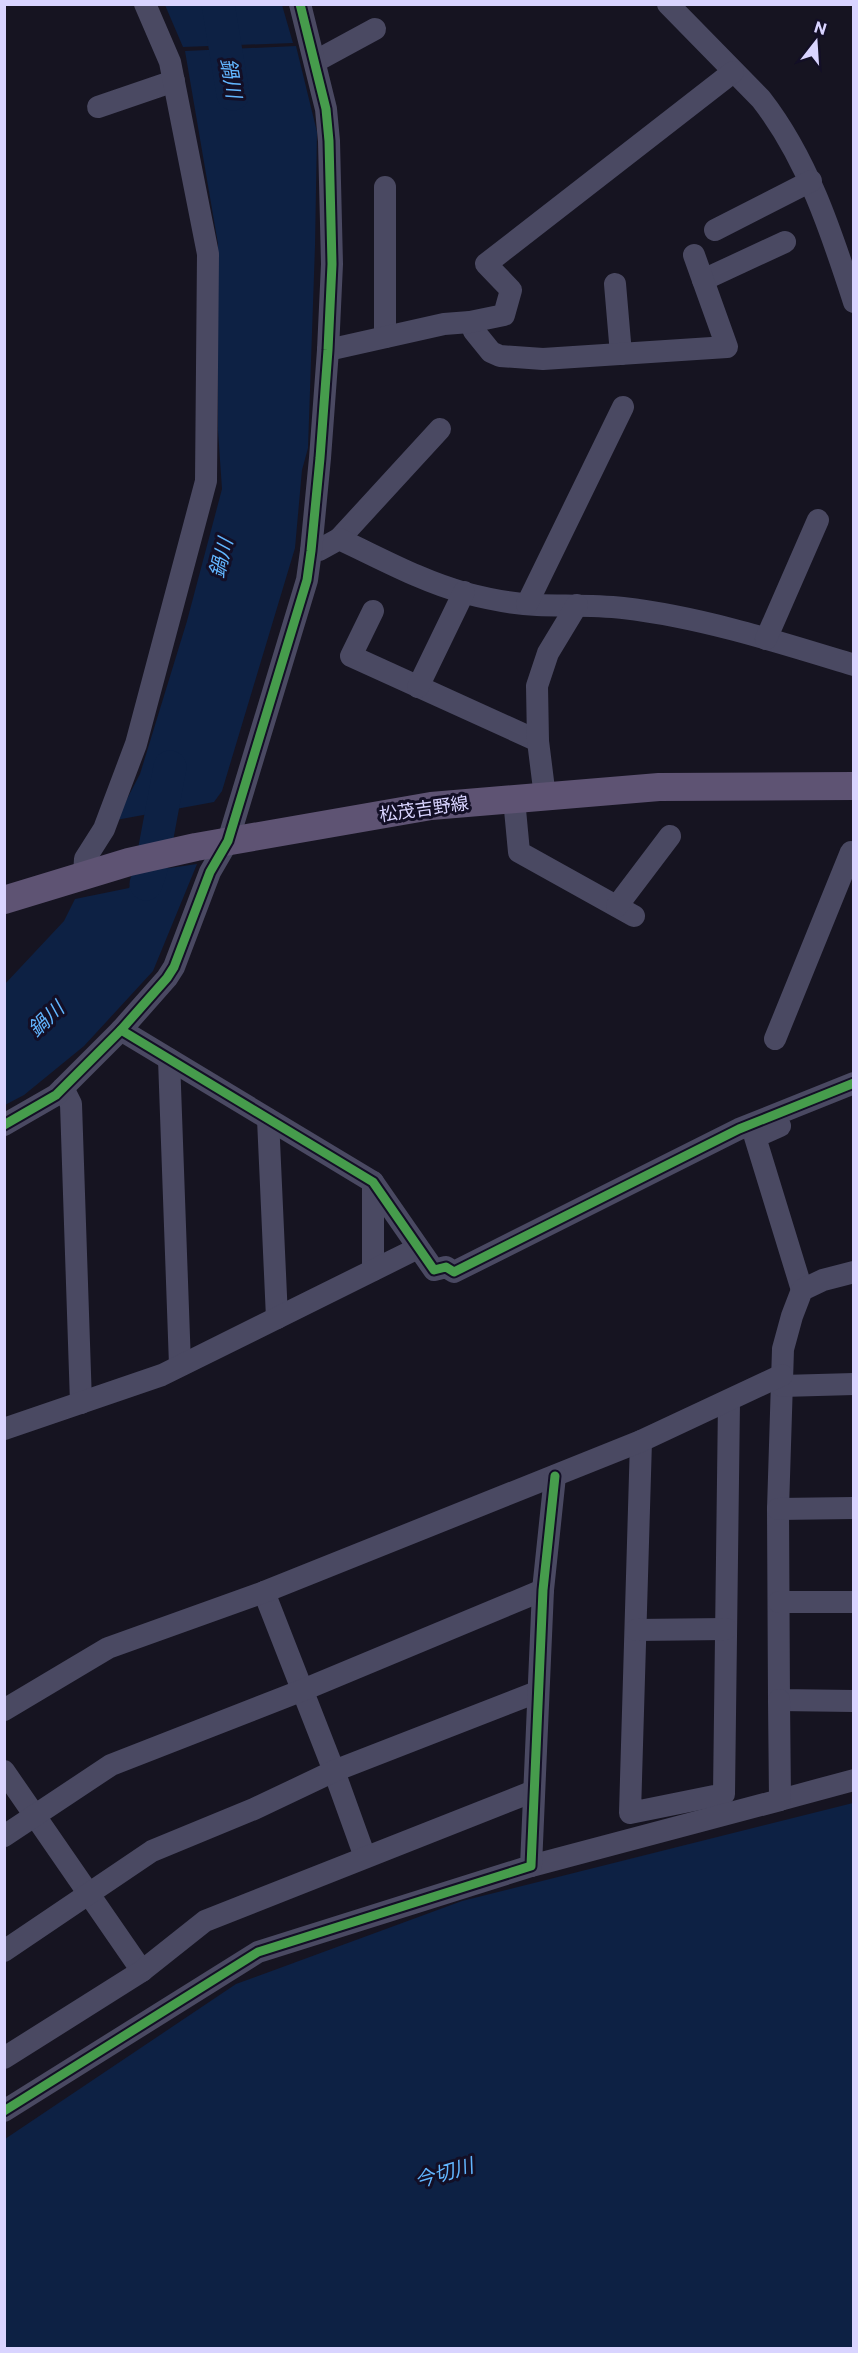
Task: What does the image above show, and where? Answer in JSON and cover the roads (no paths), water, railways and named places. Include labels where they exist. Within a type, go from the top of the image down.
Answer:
[{"type":"main road","name":"松茂吉野線","points":[[4,900],[129,862],[196,847],[431,806],[659,787],[854,786]]},
{"type":"street","points":[[84,875],[85,859],[104,829],[136,744],[206,481],[207,254],[170,62],[146,4]]},
{"type":"street","points":[[4,1125],[56,1095],[121,1030],[174,967],[210,872],[228,841],[307,580],[312,551],[328,350],[332,264],[330,141],[316,61],[300,4]]},
{"type":"street","points":[[668,4],[772,113],[811,181],[854,302]]},
{"type":"street","points":[[316,61],[375,29]]},
{"type":"street","points":[[328,350],[444,324],[470,322],[504,315],[511,290],[486,264],[733,72]]},
{"type":"street","points":[[98,107],[174,81]]},
{"type":"street","points":[[715,230],[811,181]]},
{"type":"street","points":[[385,187],[385,337]]},
{"type":"street","points":[[703,280],[785,242]]},
{"type":"street","points":[[470,322],[474,331],[491,352],[500,356],[543,359],[727,347],[694,255]]},
{"type":"street","points":[[615,284],[621,354]]},
{"type":"street","points":[[527,604],[623,407]]},
{"type":"street","points":[[312,551],[320,550],[339,539],[440,429]]},
{"type":"street","points":[[766,639],[818,520]]},
{"type":"street","points":[[339,539],[433,582],[464,592],[527,604],[624,608],[681,618],[766,639],[854,665]]},
{"type":"street","points":[[418,687],[464,592]]},
{"type":"street","points":[[545,797],[538,741],[537,686],[548,653],[577,605]]},
{"type":"street","points":[[373,611],[351,656],[538,741]]},
{"type":"street","points":[[514,799],[519,852],[625,911],[670,836]]},
{"type":"street","points":[[775,1039],[851,852],[854,853]]},
{"type":"street","points":[[121,1030],[373,1182],[434,1270],[446,1267],[454,1272],[739,1129],[854,1083]]},
{"type":"street","points":[[169,1059],[180,1365]]},
{"type":"street","points":[[63,1088],[71,1104],[81,1403]]},
{"type":"street","points":[[780,1800],[778,1509],[783,1350],[802,1290],[755,1137],[854,1092]]},
{"type":"street","points":[[268,1119],[278,1318]]},
{"type":"street","points":[[373,1182],[373,1270]]},
{"type":"street","points":[[4,1430],[162,1375],[418,1248]]},
{"type":"street","points":[[802,1290],[823,1280],[854,1272]]},
{"type":"street","points":[[4,1710],[108,1648],[264,1593],[641,1441],[782,1380],[854,1384]]},
{"type":"street","points":[[641,1441],[630,1813],[724,1794],[729,1401]]},
{"type":"street","points":[[531,1866],[543,1590],[555,1476]]},
{"type":"street","points":[[778,1509],[854,1508]]},
{"type":"street","points":[[4,1836],[111,1765],[303,1690],[543,1590]]},
{"type":"street","points":[[264,1593],[365,1857]]},
{"type":"street","points":[[779,1602],[854,1602]]},
{"type":"street","points":[[636,1630],[726,1629]]},
{"type":"street","points":[[4,1951],[152,1851],[254,1809],[334,1771],[537,1692]]},
{"type":"street","points":[[779,1700],[854,1701]]},
{"type":"street","points":[[4,1771],[142,1971]]},
{"type":"street","points":[[4,2111],[258,1952],[531,1866],[854,1780]]},
{"type":"street","points":[[4,2058],[142,1971],[205,1921],[534,1791]]},
{"type":"water","points":[[165,5],[282,5],[293,43],[183,47]]},
{"type":"water","points":[[296,46],[317,132],[308,448],[302,470],[295,548],[222,791],[214,802],[116,820],[140,774],[187,621],[222,489],[218,431],[218,244],[185,51]]},
{"type":"water","points":[[197,864],[153,971],[84,1046],[24,1095],[5,1105],[5,984],[64,921],[75,899],[129,888],[136,873]]},
{"type":"water","name":"今切川","points":[[853,1803],[853,2347],[5,2348],[5,2139],[236,1984],[462,1901]]},
{"type":"waterway","name":"鍋川","points":[[218,4],[233,94]]},
{"type":"waterway","name":"鍋川","points":[[146,884],[151,869],[170,767]]}]
